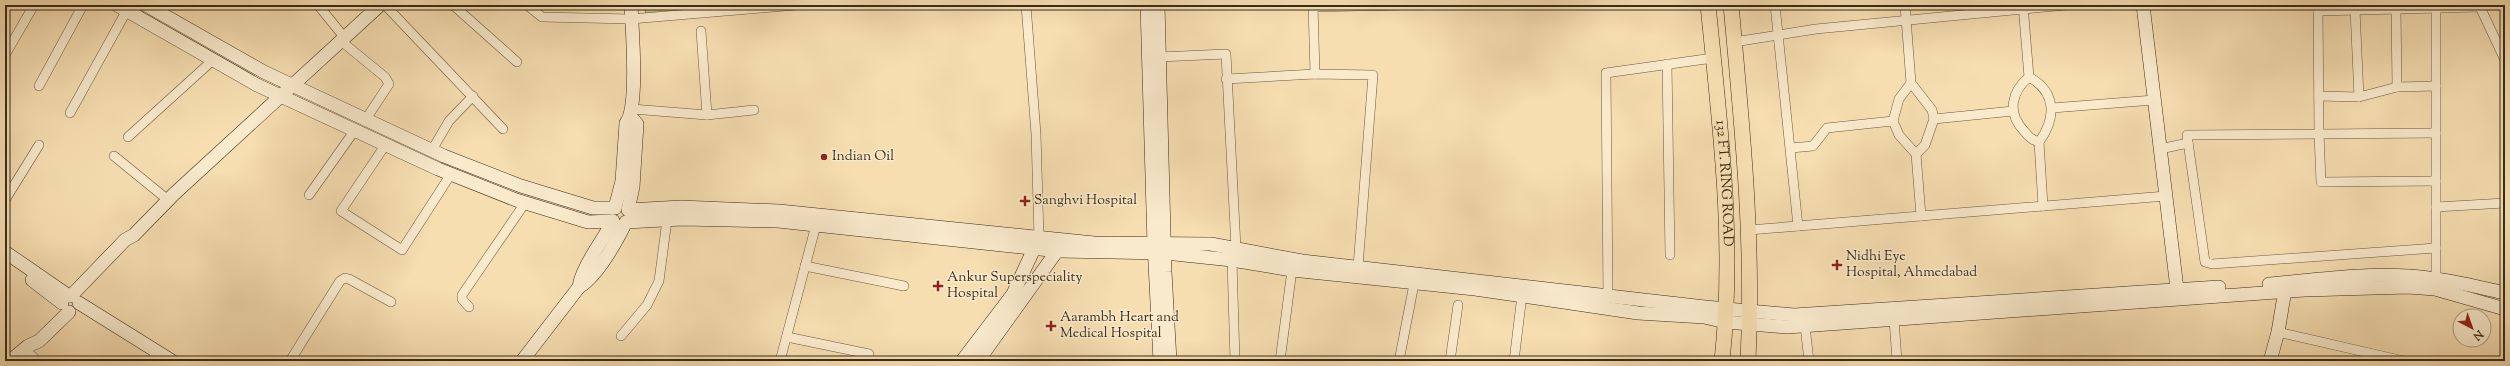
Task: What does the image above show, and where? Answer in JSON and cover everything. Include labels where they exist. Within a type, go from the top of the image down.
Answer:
[{"type":"main road","points":[[146,5],[264,72],[432,150],[521,186],[593,208],[620,215],[667,220],[778,221],[1038,243]]},
{"type":"main road","points":[[525,360],[579,287],[587,282],[616,241],[620,215],[626,123],[631,113],[631,5]]},
{"type":"main road","points":[[1147,5],[1160,248],[1170,361]]},
{"type":"main road","points":[[1158,5],[1160,361]]},
{"type":"main road","name":"132 FT. RING ROAD","points":[[1708,5],[1725,181],[1727,316],[1722,361]]},
{"type":"main road","name":"132 FT. RING ROAD","points":[[1731,5],[1745,142],[1749,230],[1750,318],[1748,361]]},
{"type":"main road","points":[[2143,5],[2178,294]]},
{"type":"main road","points":[[10,361],[26,347],[39,341],[125,240],[134,235],[168,200],[291,84],[378,6]]},
{"type":"main road","points":[[122,8],[213,60],[280,95],[355,130],[451,174],[525,203],[588,222],[620,215],[681,207],[779,211],[1061,246],[1094,243],[1234,254],[1608,295],[1727,316],[1750,318],[1787,327],[2178,294]]},
{"type":"main road","points":[[962,361],[1013,294],[1038,243]]},
{"type":"main road","points":[[978,361],[1061,246]]},
{"type":"main road","points":[[5,252],[71,304]]},
{"type":"main road","points":[[1234,254],[1292,270],[1522,295],[1638,313],[1704,317],[1727,316]]},
{"type":"main road","points":[[5,260],[129,343],[140,343],[155,357],[172,361]]},
{"type":"main road","points":[[1750,318],[2178,294],[2285,287],[2407,276],[2436,278],[2505,293]]},
{"type":"main road","points":[[2285,287],[2408,287],[2435,289],[2505,309]]},
{"type":"main road","points":[[2270,361],[2278,332],[2285,287]]},
{"type":"street","points":[[5,55],[34,5]]},
{"type":"street","points":[[39,86],[83,5]]},
{"type":"street","points":[[318,5],[342,39],[385,78],[389,84],[366,119]]},
{"type":"street","points":[[453,5],[517,62]]},
{"type":"street","points":[[527,5],[542,17],[631,19],[796,5]]},
{"type":"street","points":[[1026,5],[1036,134],[1038,243]]},
{"type":"street","points":[[1315,74],[1313,6],[1404,5]]},
{"type":"street","points":[[1775,5],[1798,226]]},
{"type":"street","points":[[1905,5],[1911,83],[1932,110],[1934,119],[1925,145],[1916,154]]},
{"type":"street","points":[[1734,42],[1816,29],[2023,7],[2066,5]]},
{"type":"street","points":[[378,6],[473,96],[503,129]]},
{"type":"street","points":[[2436,180],[2322,182],[2319,134],[2318,8],[2355,10],[2482,6],[2505,60]]},
{"type":"street","points":[[2023,7],[2029,76]]},
{"type":"street","points":[[2436,7],[2436,278]]},
{"type":"street","points":[[70,113],[122,8]]},
{"type":"street","points":[[2396,9],[2397,87]]},
{"type":"street","points":[[2355,10],[2359,97]]},
{"type":"street","points":[[701,31],[707,115]]},
{"type":"street","points":[[1159,57],[1226,54],[1234,254],[1235,361]]},
{"type":"street","points":[[1608,295],[1606,73],[1714,58]]},
{"type":"street","points":[[128,137],[213,60]]},
{"type":"street","points":[[1667,64],[1670,255]]},
{"type":"street","points":[[1226,79],[1315,74],[1373,75],[1358,267]]},
{"type":"street","points":[[2029,76],[2038,81],[2045,91],[2052,108],[2049,129],[2039,142],[2043,206]]},
{"type":"street","points":[[2029,76],[2022,82],[2012,101],[2013,111],[2016,123],[2032,140],[2039,142]]},
{"type":"street","points":[[1911,83],[1899,99],[1893,121],[1899,136],[1916,154],[1921,216]]},
{"type":"street","points":[[2319,96],[2359,97],[2397,87],[2436,86]]},
{"type":"street","points":[[432,150],[449,122],[473,96]]},
{"type":"street","points":[[2052,108],[2154,100]]},
{"type":"street","points":[[631,113],[707,115],[754,110]]},
{"type":"street","points":[[1934,119],[2013,111]]},
{"type":"street","points":[[1791,148],[1813,146],[1827,128],[1893,121]]},
{"type":"street","points":[[309,195],[355,130]]},
{"type":"street","points":[[2436,133],[2187,135],[2205,262],[2212,264],[2436,248]]},
{"type":"street","points":[[2160,149],[2188,142]]},
{"type":"street","points":[[386,144],[341,211],[402,250],[451,174]]},
{"type":"street","points":[[5,200],[39,145]]},
{"type":"street","points":[[114,156],[168,200]]},
{"type":"street","points":[[1749,230],[2166,196]]},
{"type":"street","points":[[469,307],[462,299],[462,295],[525,203]]},
{"type":"street","points":[[2436,207],[2505,203]]},
{"type":"street","points":[[620,336],[646,305],[659,281],[667,220]]},
{"type":"street","points":[[780,361],[816,225]]},
{"type":"street","points":[[805,266],[904,286]]},
{"type":"street","points":[[1280,361],[1292,270]]},
{"type":"street","points":[[290,361],[340,281],[345,278],[390,302]]},
{"type":"street","points":[[1400,361],[1414,284]]},
{"type":"street","points":[[1514,361],[1522,295]]},
{"type":"street","points":[[1450,361],[1458,305]]},
{"type":"street","points":[[1894,319],[1897,361]]},
{"type":"street","points":[[1805,326],[1809,361]]},
{"type":"street","points":[[2278,332],[2370,357],[2404,361]]},
{"type":"street","points":[[787,337],[869,354]]},
{"type":"street","points":[[26,347],[37,361]]},
{"type":"green space","points":[[645,5],[749,5],[646,19]]},
{"type":"place","name":"Indian Oil","points":[[824,157]]},
{"type":"place","name":"Sanghvi Hospital","points":[[1025,201]]},
{"type":"place","name":"Nidhi Eye Hospital, Ahmedabad","points":[[1837,265]]},
{"type":"place","name":"Ankur Superspeciality Hospital","points":[[938,286]]},
{"type":"place","name":"Aarambh Heart and Medical Hospital","points":[[1051,326]]}]
